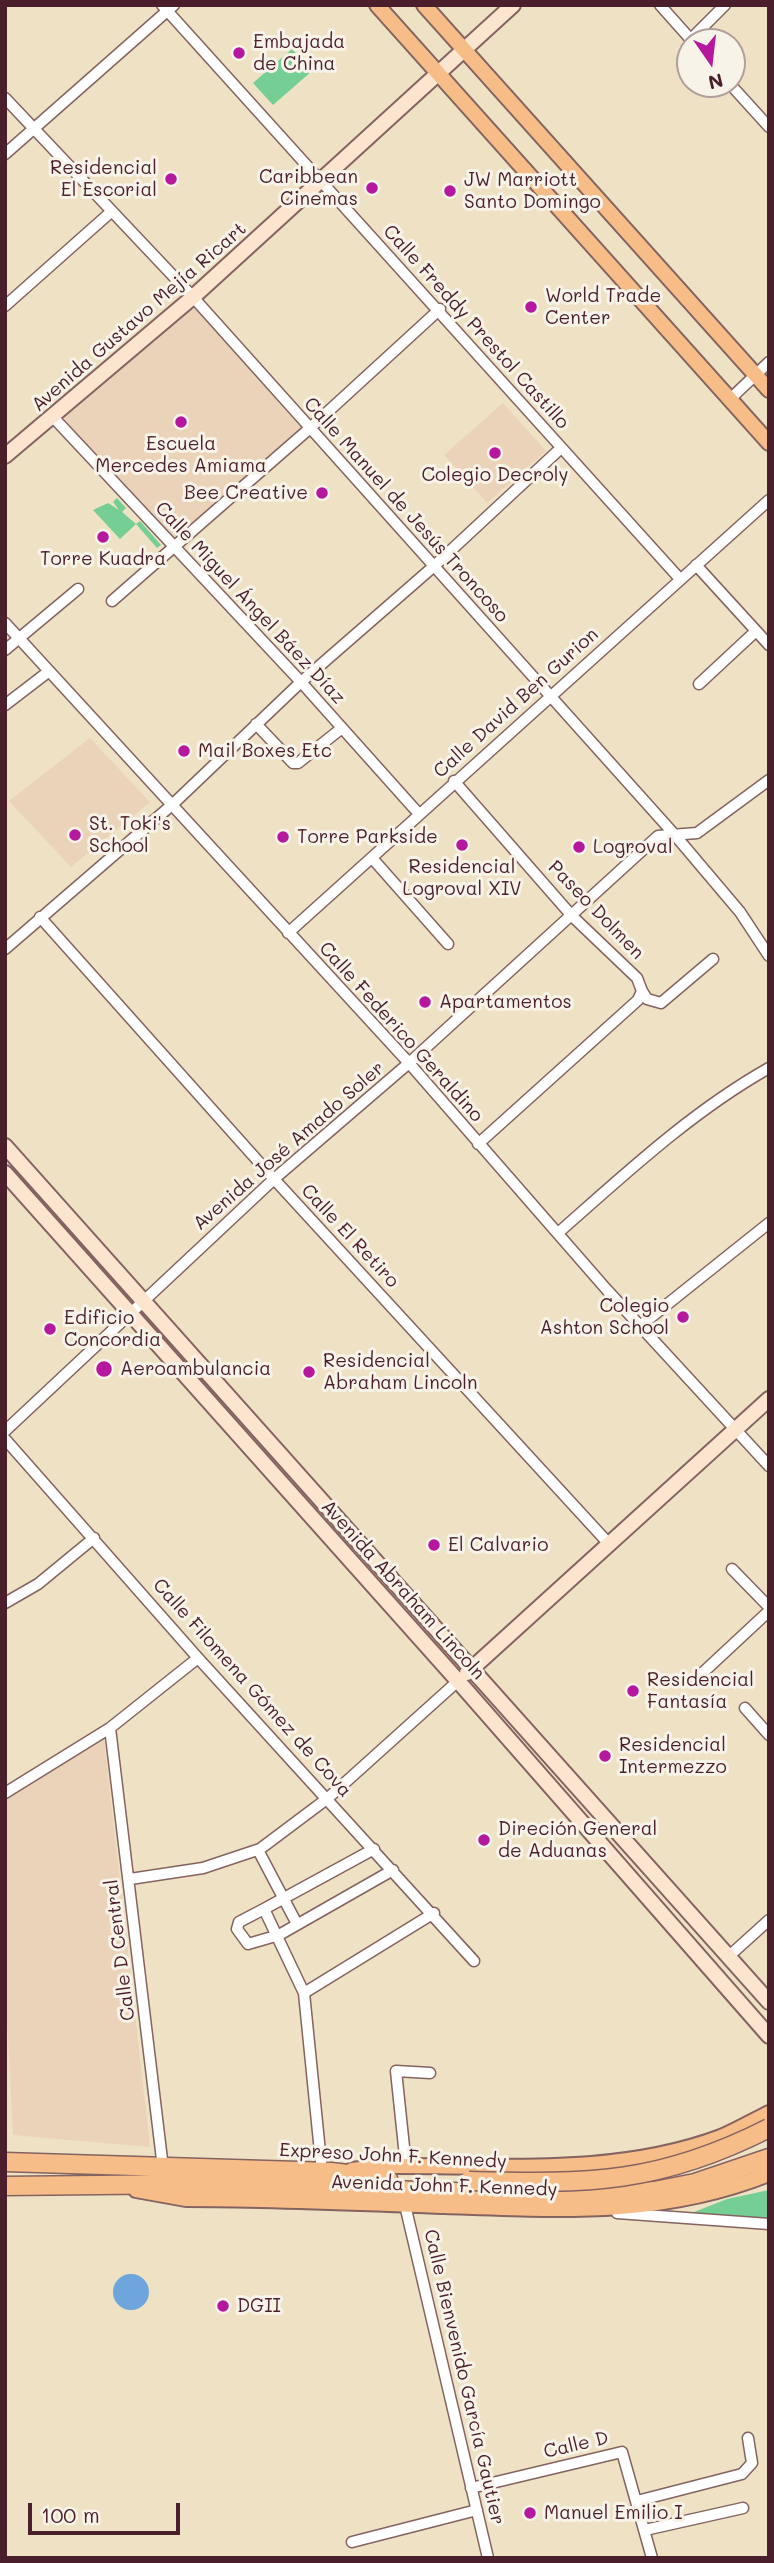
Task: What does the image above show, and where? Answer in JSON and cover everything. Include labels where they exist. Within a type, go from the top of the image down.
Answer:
[{"type":"highway","name":"Expreso John F. Kennedy","points":[[5,2162],[327,2172],[383,2179],[589,2182],[645,2175],[712,2154],[769,2117]]},
{"type":"highway","name":"Expreso John F. Kennedy","points":[[5,2186],[268,2186],[586,2196],[695,2183],[769,2158]]},
{"type":"main road","points":[[377,5],[769,443]]},
{"type":"main road","points":[[424,5],[769,390]]},
{"type":"main road","name":"Avenida Gustavo Mejía Ricart","points":[[5,456],[193,297],[513,5]]},
{"type":"main road","name":"Avenida Abraham Lincoln","points":[[5,1146],[769,2002]]},
{"type":"main road","name":"Avenida Abraham Lincoln","points":[[5,1173],[458,1681],[769,2036]]},
{"type":"main road","points":[[458,1681],[769,1399]]},
{"type":"main road","name":"Avenida John F. Kennedy","points":[[327,2172],[406,2166],[594,2165],[636,2159],[722,2136],[769,2117]]},
{"type":"main road","points":[[722,2136],[756,2132],[769,2145]]},
{"type":"main road","points":[[753,2179],[769,2166]]},
{"type":"main road","name":"Avenida John F. Kennedy","points":[[115,2187],[186,2199],[578,2210],[639,2207],[696,2198],[769,2174]]},
{"type":"main road","points":[[696,2198],[769,2182]]},
{"type":"street","points":[[660,5],[680,28]]},
{"type":"street","points":[[703,28],[725,5]]},
{"type":"street","points":[[5,154],[167,7]]},
{"type":"street","name":"Calle Freddy Prestol Castillo","points":[[167,7],[680,579]]},
{"type":"street","name":"Calle Manuel de Jesús Troncoso","points":[[5,98],[193,297],[674,834],[740,912],[769,956]]},
{"type":"street","points":[[743,98],[769,127]]},
{"type":"street","points":[[5,306],[112,211]]},
{"type":"street","points":[[113,601],[309,429],[440,309]]},
{"type":"street","points":[[729,400],[769,362]]},
{"type":"street","name":"Calle Miguel Ángel Báez Díaz","points":[[53,418],[172,548],[301,682],[419,814]]},
{"type":"street","points":[[5,949],[173,804],[301,682],[433,567],[561,448]]},
{"type":"street","name":"Calle David Ben Gurion","points":[[288,933],[769,500]]},
{"type":"street","points":[[695,565],[769,645]]},
{"type":"street","points":[[5,650],[78,589]]},
{"type":"street","name":"Calle Federico Geraldino","points":[[5,623],[409,1063],[640,1326],[769,1466]]},
{"type":"street","points":[[699,684],[756,631]]},
{"type":"street","points":[[5,705],[48,672]]},
{"type":"street","points":[[256,724],[293,763],[298,763],[342,728]]},
{"type":"street","name":"Avenida José Amado Soler","points":[[5,1431],[274,1179],[409,1063],[658,836],[697,833],[769,780]]},
{"type":"street","name":"Paseo Dolmen","points":[[454,781],[572,916],[637,978],[642,991],[638,1000],[478,1144]]},
{"type":"street","points":[[372,858],[448,944]]},
{"type":"street","name":"Calle El Retiro","points":[[40,917],[274,1179],[610,1545]]},
{"type":"street","points":[[642,991],[648,999],[661,1003],[713,959]]},
{"type":"street","points":[[558,1233],[671,1134],[740,1084],[769,1068]]},
{"type":"street","points":[[640,1326],[769,1223]]},
{"type":"street","name":"Calle Filomena Gómez de Cova","points":[[5,1439],[198,1658],[434,1913],[474,1961]]},
{"type":"street","points":[[5,1603],[38,1584],[94,1538]]},
{"type":"street","points":[[696,1679],[769,1609],[732,1569]]},
{"type":"street","points":[[5,1793],[110,1728],[198,1658]]},
{"type":"street","points":[[130,1879],[203,1868],[258,1850],[328,1798],[458,1681]]},
{"type":"street","points":[[745,1709],[769,1735]]},
{"type":"street","name":"Calle D Central","points":[[110,1728],[163,2168]]},
{"type":"street","points":[[374,1849],[239,1922],[237,1929],[242,1940],[254,1945],[279,1935],[393,1870]]},
{"type":"street","points":[[258,1850],[282,1899],[298,1924]]},
{"type":"street","points":[[264,1909],[279,1935],[304,1993],[327,2172]]},
{"type":"street","points":[[304,1993],[434,1913]]},
{"type":"street","points":[[728,1956],[769,1920]]},
{"type":"street","points":[[406,2166],[396,2071],[430,2073]]},
{"type":"street","name":"Calle Bienvenido García Gautier","points":[[405,2205],[488,2558]]},
{"type":"street","points":[[578,2210],[769,2224]]},
{"type":"street","points":[[637,2501],[742,2474],[752,2463],[748,2438]]},
{"type":"street","name":"Calle D","points":[[471,2488],[622,2452],[652,2558]]},
{"type":"street","points":[[645,2530],[743,2508]]},
{"type":"street","points":[[352,2542],[477,2510]]},
{"type":"shaded area","name":"Escuela Mercedes Amiama","points":[[190,302],[301,428],[171,541],[61,415]]},
{"type":"shaded area","name":"Colegio Decroly","points":[[503,403],[546,451],[487,503],[444,455]]},
{"type":"shaded area","name":"St. Toki's School","points":[[90,738],[150,802],[71,867],[9,801]]},
{"type":"shaded area","points":[[104,1739],[150,2147],[13,2135],[5,1980],[5,1799]]},
{"type":"green space","points":[[292,49],[312,71],[273,105],[253,83]]},
{"type":"green space","points":[[117,498],[126,508],[122,512],[136,524],[120,539],[93,510],[108,503],[119,510],[113,502]]},
{"type":"green space","points":[[140,521],[161,545],[157,548],[136,524]]},
{"type":"green space","points":[[769,2190],[769,2222],[689,2214],[727,2199]]},
{"type":"water","points":[[131,2274],[143,2280],[149,2292],[143,2304],[131,2310],[119,2304],[113,2292],[119,2280]]},
{"type":"place","name":"Embajada de China","points":[[239,53]]},
{"type":"place","name":"Residencial El Escorial","points":[[171,179]]},
{"type":"place","name":"Caribbean Cinemas","points":[[372,188]]},
{"type":"place","name":"JW Marriott Santo Domingo","points":[[450,191]]},
{"type":"place","name":"World Trade Center","points":[[531,307]]},
{"type":"place","name":"Escuela Mercedes Amiama","points":[[181,422]]},
{"type":"place","name":"Colegio Decroly","points":[[495,453]]},
{"type":"place","name":"Bee Creative","points":[[322,493]]},
{"type":"place","name":"Torre Kuadra","points":[[103,537]]},
{"type":"place","name":"Mail Boxes Etc","points":[[184,751]]},
{"type":"place","name":"St. Toki's School","points":[[75,835]]},
{"type":"place","name":"Torre Parkside","points":[[283,837]]},
{"type":"place","name":"Residencial Logroval XIV","points":[[462,845]]},
{"type":"place","name":"Logroval","points":[[579,847]]},
{"type":"place","name":"Apartamentos","points":[[425,1002]]},
{"type":"place","name":"Colegio Ashton School","points":[[683,1317]]},
{"type":"place","name":"Edificio Concordia","points":[[50,1329]]},
{"type":"place","name":"Aeroambulancia","points":[[104,1369]]},
{"type":"place","name":"Residencial Abraham Lincoln","points":[[309,1372]]},
{"type":"place","name":"El Calvario","points":[[434,1545]]},
{"type":"place","name":"Residencial Fantasía","points":[[633,1691]]},
{"type":"place","name":"Residencial Intermezzo","points":[[605,1756]]},
{"type":"place","name":"Direción General de Aduanas","points":[[484,1840]]},
{"type":"place","name":"DGII","points":[[223,2306]]},
{"type":"place","name":"Manuel Emilio I","points":[[530,2513]]}]
